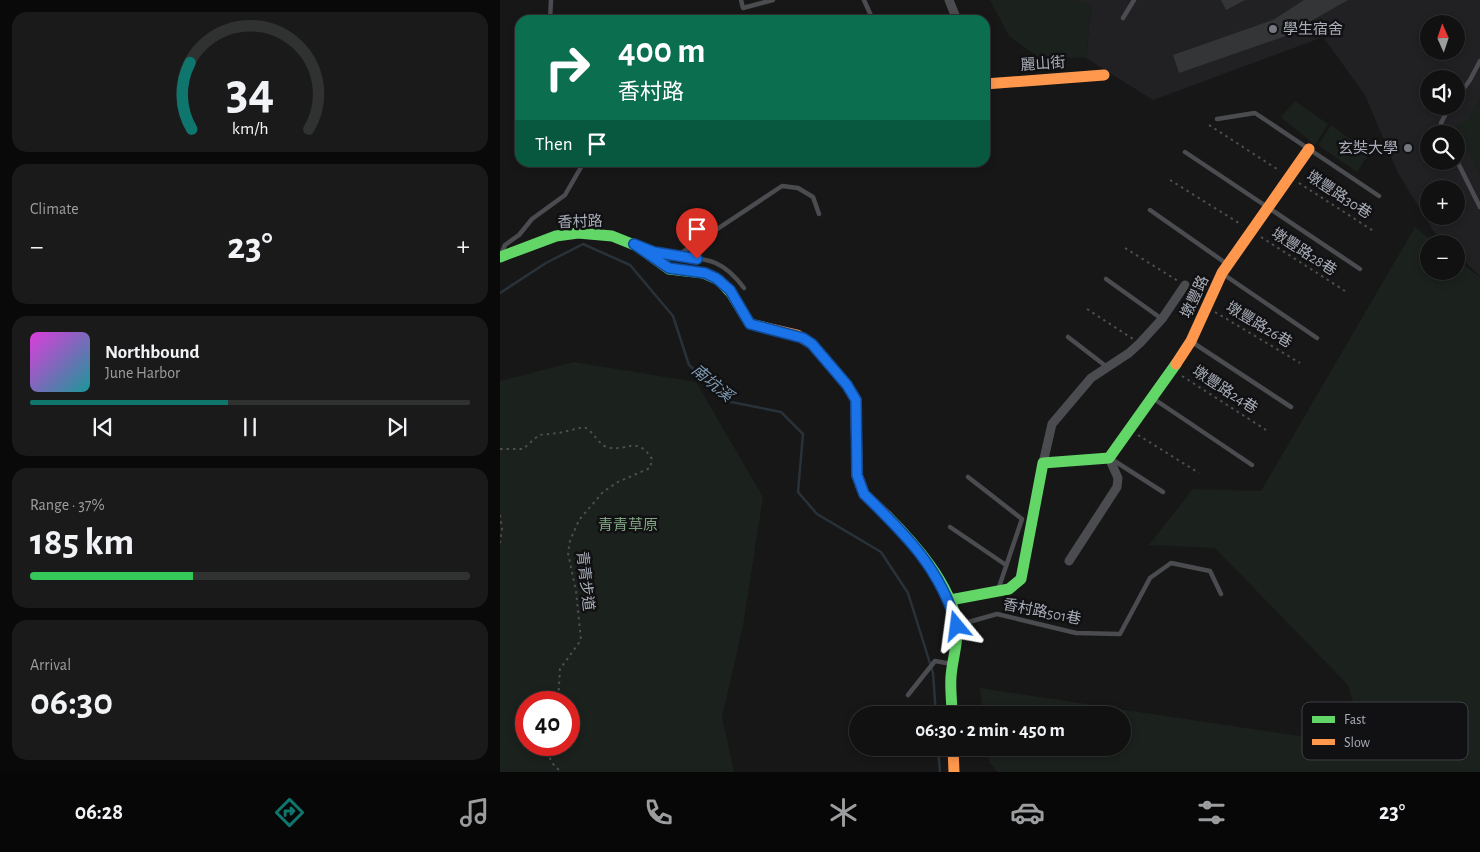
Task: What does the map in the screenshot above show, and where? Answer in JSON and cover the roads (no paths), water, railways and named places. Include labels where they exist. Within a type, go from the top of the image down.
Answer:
[{"type":"street","points":[[949,0],[955,15]]},
{"type":"street","name":"麗山街","points":[[990,84],[1104,75]]},
{"type":"street","name":"墩豐路","points":[[1109,458],[1153,398],[1191,341],[1225,269],[1309,149]]},
{"type":"street","name":"香村路","points":[[500,256],[517,253],[547,239],[569,234],[608,235],[634,244],[669,268],[705,273],[716,278],[730,290],[750,324],[797,335],[812,344],[847,385],[856,400],[857,475],[864,494],[902,531],[934,572],[950,600],[957,626],[953,664],[952,706]]},
{"type":"street","name":"墩豐路","points":[[950,600],[1009,590],[1021,579],[1052,424],[1091,378],[1129,353],[1140,343],[1162,319],[1184,285]]},
{"type":"street","points":[[1043,463],[1109,458],[1118,478],[1117,487],[1069,561]]},
{"type":"street","points":[[953,756],[954,772]]},
{"type":"lane","points":[[550,15],[551,0]]},
{"type":"lane","points":[[741,0],[743,8],[773,0]]},
{"type":"lane","points":[[864,0],[871,15]]},
{"type":"lane","points":[[1123,18],[1134,0]]},
{"type":"lane","points":[[1465,87],[1480,61]]},
{"type":"lane","points":[[1217,119],[1255,113],[1378,196]]},
{"type":"lane","points":[[1185,152],[1360,269]]},
{"type":"lane","points":[[500,256],[505,245],[519,235],[532,219],[565,195],[581,167]]},
{"type":"lane","points":[[1462,170],[1480,207]]},
{"type":"lane","points":[[678,256],[782,186],[798,188],[813,196],[819,214]]},
{"type":"lane","points":[[1150,210],[1317,338]]},
{"type":"lane","name":"香村路","points":[[634,244],[654,252],[717,262],[731,272],[744,288]]},
{"type":"lane","points":[[1106,279],[1162,319]]},
{"type":"lane","points":[[1068,337],[1107,367]]},
{"type":"lane","points":[[1191,341],[1291,407]]},
{"type":"lane","points":[[1153,398],[1252,465]]},
{"type":"lane","points":[[1109,458],[1163,492]]},
{"type":"lane","points":[[968,477],[1022,519],[997,591]]},
{"type":"lane","points":[[950,527],[1006,564]]},
{"type":"lane","name":"香村路501巷","points":[[957,626],[997,614],[1076,633],[1120,634],[1150,578],[1172,563],[1210,571],[1221,594]]},
{"type":"lane","points":[[908,695],[935,661],[953,664]]},
{"type":"waterway","name":"南坑溪","points":[[500,293],[546,263],[583,244],[630,265],[673,316],[689,365],[731,402],[781,412],[803,434],[798,492],[817,514],[881,552],[908,593],[933,673],[935,706]]},
{"type":"waterway","name":"南坑溪","points":[[939,756],[940,772]]},
{"type":"place","name":"學生宿舍","points":[[1273,29]]},
{"type":"place","name":"玄奘大學","points":[[1408,148]]},
{"type":"park label","name":"青青草原","points":[[628,525]]}]
